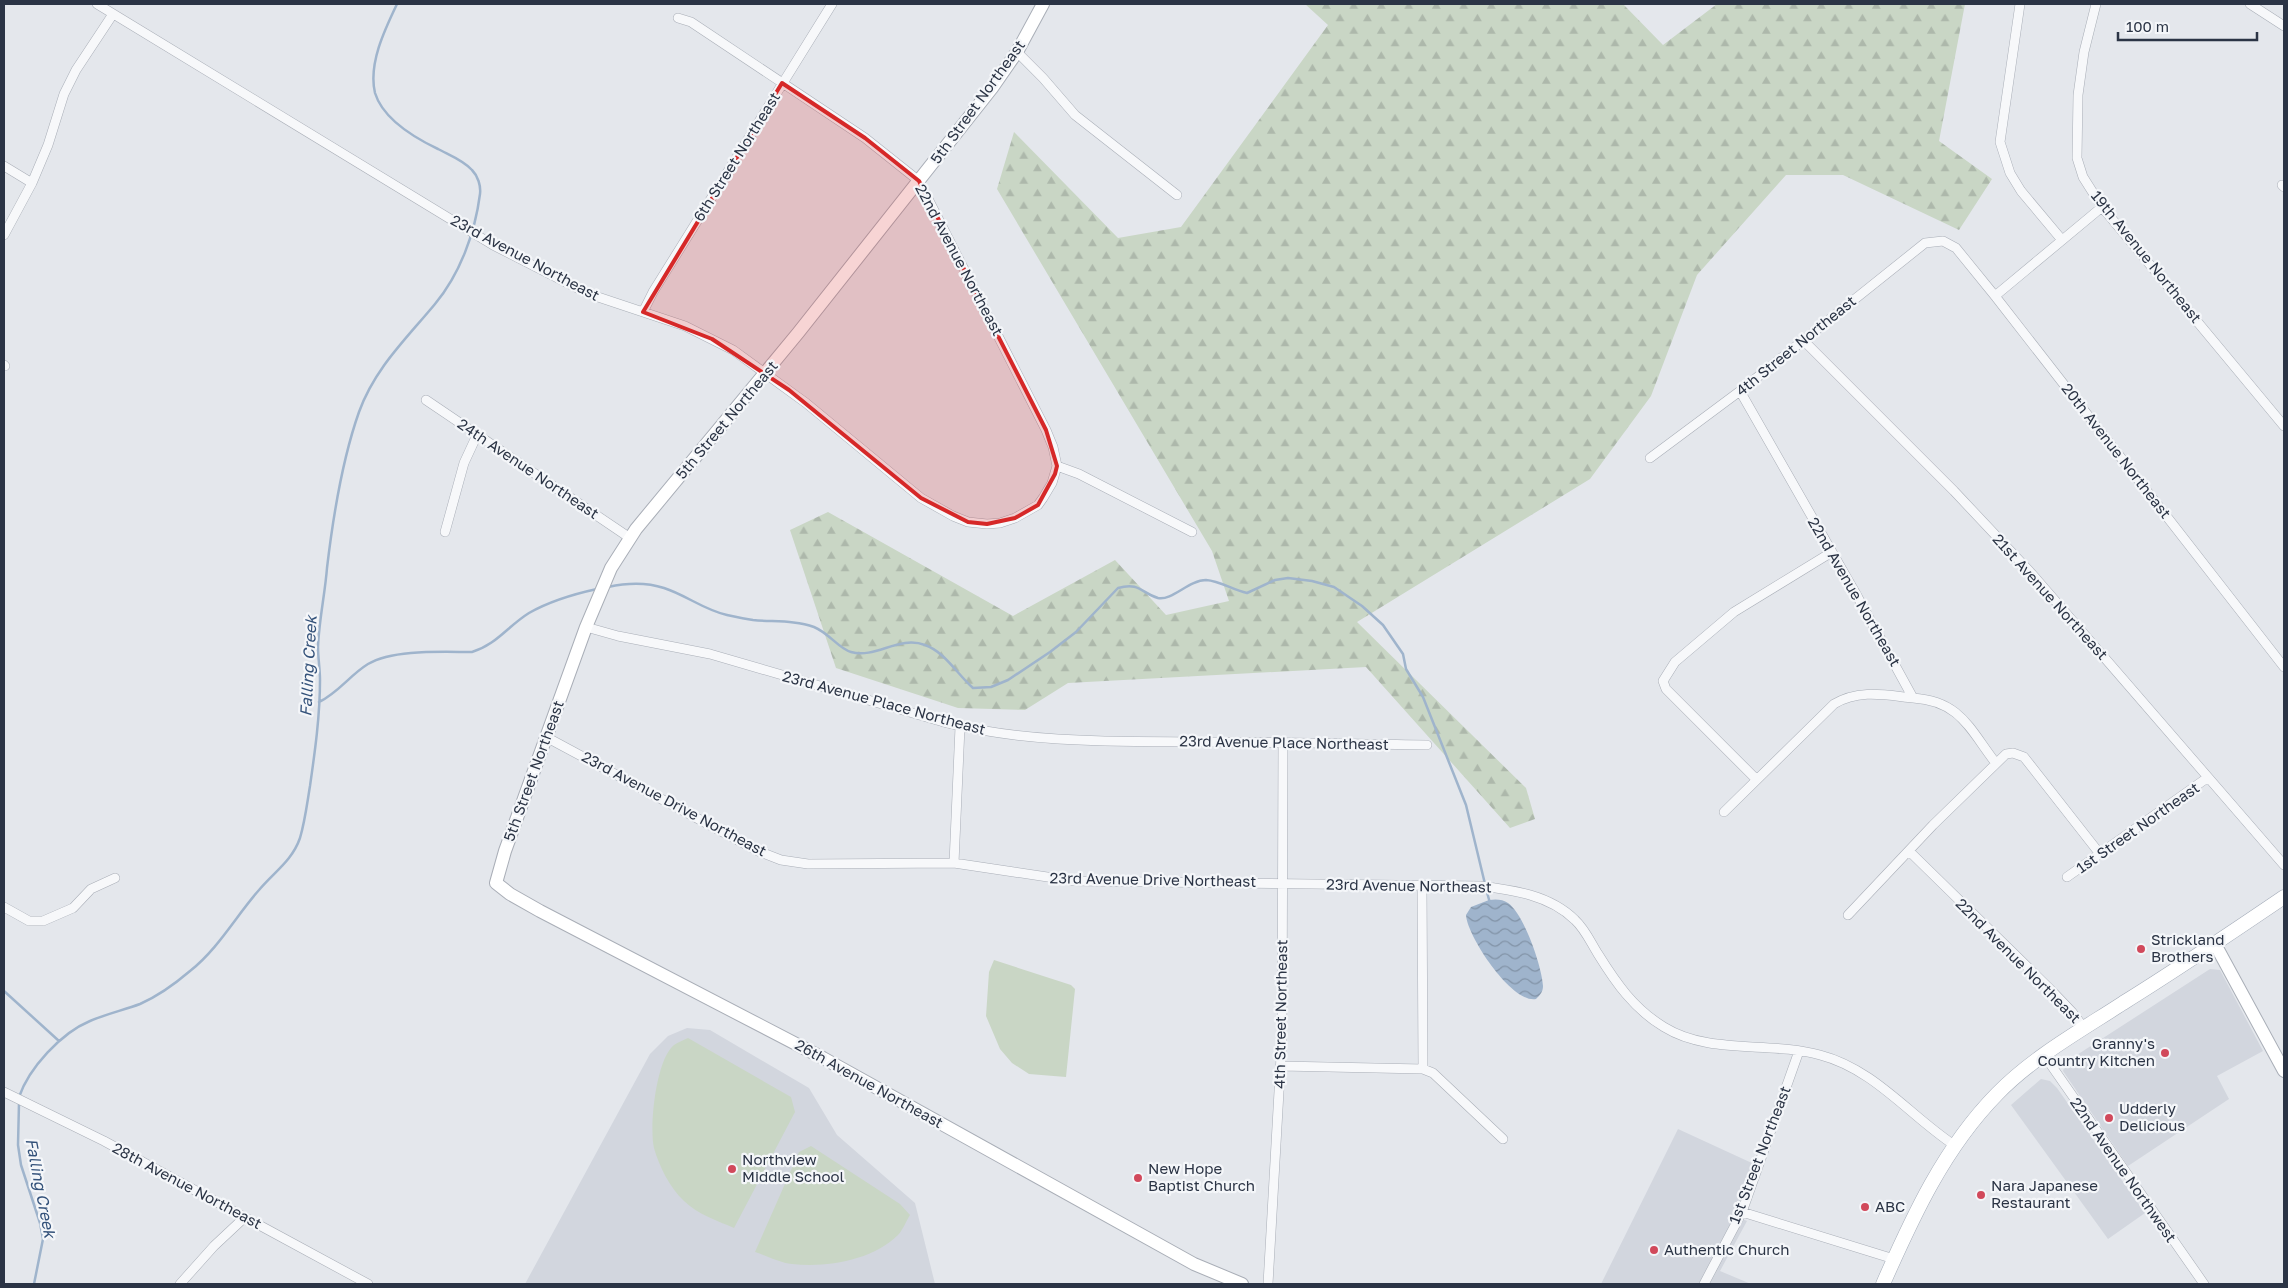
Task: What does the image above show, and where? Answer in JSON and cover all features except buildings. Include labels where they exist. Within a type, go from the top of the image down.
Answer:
[{"type":"main road","points":[[1883,1284],[1931,1184],[1954,1145],[1998,1093],[2044,1055],[2215,944],[2284,896]]},
{"type":"street","name":"23rd Avenue Northeast","points":[[97,4],[493,245],[589,294],[643,312],[712,339],[733,350],[806,403],[921,498],[953,516],[976,523],[1000,523],[1038,505],[1048,491],[1057,466]]},
{"type":"street","name":"6th Street Northeast","points":[[643,312],[653,292],[832,4]]},
{"type":"street","name":"5th Street Northeast","points":[[496,883],[586,627],[611,568],[630,538],[765,373],[992,88],[1017,52],[1043,4]]},
{"type":"street","points":[[2020,4],[2000,142],[2010,172],[2021,191],[2062,240]]},
{"type":"street","name":"19th Avenue Northeast","points":[[2096,4],[2084,52],[2078,95],[2077,158],[2083,177],[2102,207],[2284,426]]},
{"type":"street","points":[[2250,4],[2284,26]]},
{"type":"street","points":[[4,235],[32,183],[48,145],[64,94],[76,70],[113,14]]},
{"type":"street","name":"22nd Avenue Northeast","points":[[678,18],[691,22],[865,138],[919,181],[1046,430],[1053,447],[1057,466]]},
{"type":"street","points":[[1017,52],[1043,78],[1075,115],[1177,195]]},
{"type":"street","points":[[4,166],[32,183]]},
{"type":"street","points":[[1995,296],[2102,207]]},
{"type":"street","name":"20th Avenue Northeast","points":[[1943,241],[1956,248],[1995,296],[2284,667]]},
{"type":"street","name":"4th Street Northeast","points":[[1650,458],[1740,391],[1925,243],[1943,241]]},
{"type":"street","name":"21st Avenue Northeast","points":[[1803,340],[1954,491],[2032,574],[2284,865]]},
{"type":"street","name":"22nd Avenue Northeast","points":[[1740,391],[1913,698]]},
{"type":"street","name":"24th Avenue Northeast","points":[[426,400],[630,538]]},
{"type":"street","points":[[445,532],[464,463],[477,436]]},
{"type":"street","points":[[1057,466],[1079,474],[1192,532]]},
{"type":"street","points":[[1756,778],[1666,689],[1663,681],[1675,662],[1734,612],[1832,552]]},
{"type":"street","name":"23rd Avenue Place Northeast","points":[[586,627],[618,636],[710,654],[960,727],[1011,735],[1054,739],[1427,745]]},
{"type":"street","points":[[1724,812],[1756,778],[1828,709],[1842,699],[1862,694],[1936,700],[1954,710],[1996,762]]},
{"type":"street","points":[[954,863],[960,727]]},
{"type":"street","name":"23rd Avenue Drive Northeast","points":[[546,737],[758,851],[782,860],[828,864],[954,863],[1074,881],[1282,883]]},
{"type":"street","name":"4th Street Northeast","points":[[1268,1284],[1281,1066],[1283,743]]},
{"type":"street","points":[[1848,915],[1996,762],[2006,754],[2013,753],[2024,757],[2100,854]]},
{"type":"street","name":"1st Street Northeast","points":[[2068,877],[2208,778]]},
{"type":"street","name":"22nd Avenue Northeast","points":[[1909,851],[2051,990],[2084,1028]]},
{"type":"street","points":[[4,907],[29,921],[43,921],[73,908],[91,889],[115,878]]},
{"type":"street","name":"26th Avenue Northeast","points":[[496,883],[510,894],[540,911],[824,1058],[1194,1264],[1242,1284]]},
{"type":"street","name":"23rd Avenue Northeast","points":[[1282,883],[1480,886],[1502,888],[1528,894],[1550,903],[1574,919],[1625,994],[1664,1027],[1688,1037],[1714,1043],[1799,1051],[1820,1055],[1863,1074],[1954,1145]]},
{"type":"street","points":[[1422,885],[1423,1069]]},
{"type":"street","points":[[2215,944],[2284,1071]]},
{"type":"street","name":"1st Street Northeast","points":[[1704,1284],[1742,1212],[1799,1051]]},
{"type":"street","name":"22nd Avenue Northwest","points":[[2044,1055],[2204,1284]]},
{"type":"street","points":[[1281,1066],[1423,1069],[1433,1073],[1503,1139]]},
{"type":"street","name":"28th Avenue Northeast","points":[[4,1092],[245,1216],[368,1284]]},
{"type":"street","points":[[1742,1212],[1894,1259]]},
{"type":"street","points":[[180,1284],[214,1246],[245,1216]]},
{"type":"highlighted area","points":[[782,83],[865,138],[919,181],[1046,430],[1057,466],[1055,474],[1038,505],[1015,518],[987,524],[968,522],[921,498],[789,390],[712,339],[643,312]]},
{"type":"shaded area","points":[[2210,969],[2220,970],[2263,1051],[2217,1076],[2229,1099],[2128,1166],[2063,1071],[2066,1062]]},
{"type":"shaded area","name":"Northview Middle School","points":[[687,1028],[710,1030],[809,1088],[837,1135],[915,1203],[935,1284],[525,1284],[650,1054],[668,1036]]},
{"type":"shaded area","points":[[2041,1079],[2050,1081],[2057,1088],[2145,1213],[2108,1239],[2011,1105]]},
{"type":"shaded area","points":[[1678,1129],[1754,1164],[1737,1217],[1747,1221],[1720,1271],[1751,1284],[1601,1284]]},
{"type":"green space","points":[[1305,4],[1623,4],[1663,45],[1717,4],[1965,4],[1939,141],[1992,179],[1959,230],[1843,175],[1786,175],[1697,275],[1651,396],[1590,479],[1357,622],[1526,788],[1535,819],[1510,828],[1366,667],[1068,683],[1025,710],[958,708],[836,668],[790,530],[828,512],[1013,616],[1115,560],[1166,615],[1229,601],[1212,551],[997,189],[1014,132],[1118,238],[1181,227],[1328,25]]},
{"type":"green space","points":[[994,960],[1071,985],[1075,989],[1066,1077],[1029,1074],[1012,1063],[1000,1049],[986,1016],[989,972]]},
{"type":"green space","points":[[688,1038],[791,1097],[795,1112],[734,1228],[701,1213],[684,1201],[674,1190],[666,1176],[654,1148],[652,1125],[658,1078],[668,1053],[674,1045]]},
{"type":"green space","points":[[811,1146],[900,1204],[910,1215],[898,1235],[888,1244],[863,1256],[820,1265],[787,1263],[755,1252],[799,1152]]},
{"type":"water","points":[[1489,900],[1499,900],[1508,903],[1514,909],[1526,929],[1536,954],[1542,977],[1542,990],[1536,999],[1526,998],[1515,991],[1492,967],[1474,938],[1466,915],[1471,907]]},
{"type":"waterway","name":"Falling Creek","points":[[19,1097],[38,1063],[68,1034],[90,1021],[140,1004],[153,997],[167,989],[200,962],[218,943],[259,890],[287,860],[300,838],[307,806],[317,733],[320,693],[318,651],[329,549],[339,489],[353,430],[366,396],[382,368],[435,304],[452,280],[470,238],[480,194],[477,178],[468,166],[401,127],[385,111],[375,93],[373,82],[376,59],[383,36],[397,4]]},
{"type":"waterway","points":[[608,587],[636,584],[657,586],[719,613],[753,620],[792,622],[807,625],[824,633],[842,648],[851,652],[869,652],[906,643],[925,645],[945,658],[973,688],[991,687],[1008,680],[1050,652],[1076,632],[1118,588],[1136,587],[1152,596],[1163,598],[1175,594],[1193,583],[1206,580],[1247,593],[1275,580],[1288,578],[1312,581],[1334,587],[1362,606],[1383,625],[1403,654],[1406,669],[1423,697],[1466,805],[1485,884]]},
{"type":"waterway","points":[[319,702],[332,694],[362,668],[378,659],[418,652],[472,652],[488,645],[529,613],[562,598],[597,589]]},
{"type":"waterway","points":[[1486,889],[1490,903]]},
{"type":"waterway","points":[[4,991],[59,1041]]},
{"type":"waterway","name":"Falling Creek","points":[[19,1103],[18,1145],[21,1165],[40,1223],[43,1239],[34,1284]]},
{"type":"place","name":"Strickland Brothers","points":[[2141,949]]},
{"type":"place","name":"Granny's Country Kitchen","points":[[2165,1053]]},
{"type":"place","name":"Udderly Delicious","points":[[2109,1118]]},
{"type":"place","name":"Northview Middle School","points":[[732,1169]]},
{"type":"place","name":"New Hope Baptist Church","points":[[1138,1178]]},
{"type":"place","name":"Nara Japanese Restaurant","points":[[1981,1195]]},
{"type":"place","name":"ABC","points":[[1865,1207]]},
{"type":"place","name":"Authentic Church","points":[[1654,1250]]}]
